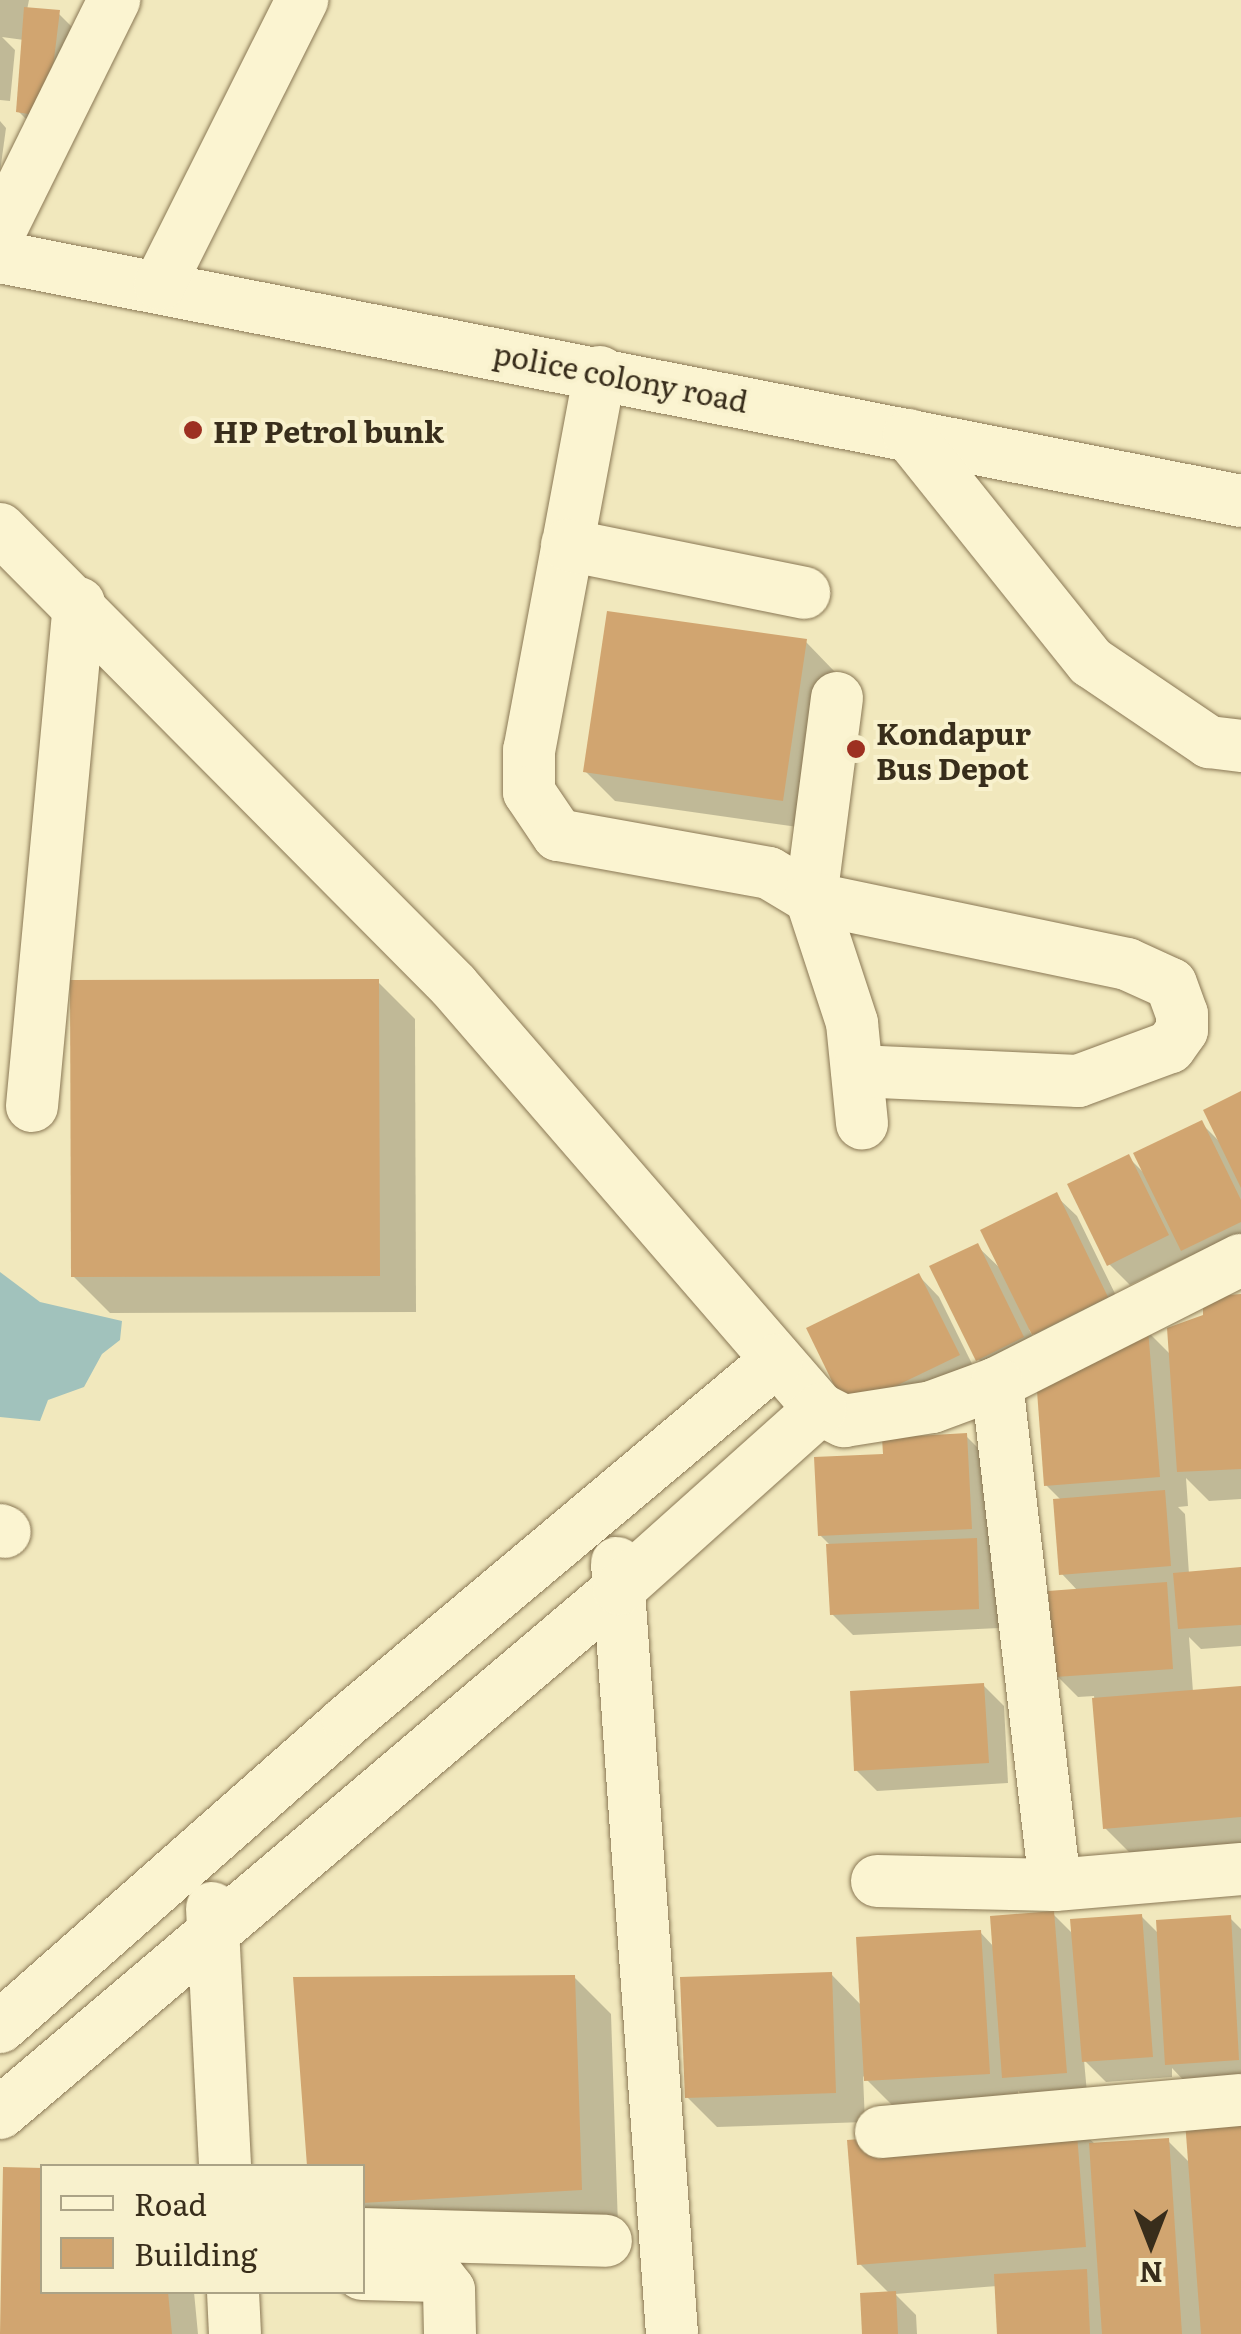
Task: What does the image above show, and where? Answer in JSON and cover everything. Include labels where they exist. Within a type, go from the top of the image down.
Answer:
[{"type":"street","points":[[0,231],[114,0]]},
{"type":"street","points":[[160,284],[302,0]]},
{"type":"street","name":"police colony road","points":[[0,256],[160,284],[1241,501]]},
{"type":"street","points":[[600,372],[529,750],[529,792],[558,836],[769,873],[811,898],[1127,964],[1171,984],[1182,1014],[1182,1030],[1170,1046],[1078,1082],[857,1071]]},
{"type":"street","points":[[909,434],[1091,662],[1208,742],[1241,746]]},
{"type":"street","points":[[0,529],[79,603],[453,985],[820,1409],[844,1421],[932,1407],[997,1383],[1241,1260]]},
{"type":"street","points":[[567,546],[804,593]]},
{"type":"street","points":[[32,1106],[79,603]]},
{"type":"street","points":[[837,698],[811,898],[852,1023],[862,1124]]},
{"type":"street","points":[[0,2027],[776,1360]]},
{"type":"street","points":[[997,1383],[1055,1885]]},
{"type":"street","points":[[0,2113],[620,1589],[820,1409]]},
{"type":"street","points":[[610,1500],[620,1589],[672,2334]]},
{"type":"street","points":[[209,1846],[225,2164]]},
{"type":"street","points":[[877,1882],[1055,1885],[1241,1869]]},
{"type":"street","points":[[882,2132],[1241,2100]]},
{"type":"street","points":[[365,2234],[606,2241]]},
{"type":"street","points":[[365,2274],[438,2276],[448,2290],[450,2334]]},
{"type":"street","points":[[233,2294],[236,2334]]},
{"type":"water","points":[[0,1272],[40,1302],[122,1321],[120,1340],[102,1354],[84,1387],[48,1400],[40,1421],[0,1417]]},
{"type":"building","points":[[24,7],[60,10],[47,117],[16,112]]},
{"type":"building","points":[[607,611],[807,639],[783,801],[583,772]]},
{"type":"building","points":[[379,979],[380,1276],[71,1277],[70,980]]},
{"type":"building","points":[[1241,1091],[1241,1188],[1203,1110]]},
{"type":"building","points":[[1202,1120],[1241,1200],[1241,1222],[1181,1251],[1133,1153]]},
{"type":"building","points":[[1129,1154],[1169,1235],[1107,1266],[1067,1184]]},
{"type":"building","points":[[1057,1192],[1108,1297],[1032,1335],[980,1230]]},
{"type":"building","points":[[978,1243],[1024,1337],[976,1361],[929,1266]]},
{"type":"building","points":[[919,1273],[960,1355],[846,1410],[806,1328]]},
{"type":"building","points":[[1241,1294],[1241,1469],[1177,1472],[1167,1328],[1203,1315],[1203,1297]]},
{"type":"building","points":[[1148,1329],[1160,1477],[1044,1486],[1037,1391]]},
{"type":"building","points":[[967,1433],[972,1529],[818,1536],[814,1457],[883,1454],[882,1438]]},
{"type":"building","points":[[1165,1490],[1171,1566],[1059,1575],[1053,1499]]},
{"type":"building","points":[[977,1538],[979,1609],[830,1615],[826,1544]]},
{"type":"building","points":[[1241,1567],[1241,1625],[1178,1629],[1173,1573]]},
{"type":"building","points":[[1167,1582],[1173,1669],[1055,1677],[1048,1591]]},
{"type":"building","points":[[984,1683],[989,1763],[854,1771],[850,1691]]},
{"type":"building","points":[[1241,1686],[1241,1817],[1103,1829],[1092,1698]]},
{"type":"building","points":[[1054,1911],[1067,2073],[1002,2078],[990,1916]]},
{"type":"building","points":[[1142,1914],[1153,2057],[1082,2062],[1070,1919]]},
{"type":"building","points":[[1231,1915],[1239,2060],[1165,2065],[1156,1920]]},
{"type":"building","points":[[981,1930],[990,2074],[864,2081],[856,1937]]},
{"type":"building","points":[[832,1972],[836,2093],[685,2098],[680,1977]]},
{"type":"building","points":[[575,1975],[582,2190],[365,2203],[365,2164],[307,2164],[293,1977]]},
{"type":"building","points":[[1241,2117],[1241,2334],[1201,2334],[1185,2121]]},
{"type":"building","points":[[1076,2122],[1086,2247],[857,2265],[847,2140]]},
{"type":"building","points":[[1169,2138],[1182,2334],[1102,2334],[1089,2143]]},
{"type":"building","points":[[3,2167],[40,2168],[40,2294],[168,2294],[172,2334],[0,2334]]},
{"type":"building","points":[[1087,2269],[1090,2334],[997,2334],[994,2274]]},
{"type":"building","points":[[896,2291],[898,2334],[862,2334],[860,2293]]},
{"type":"place","name":"HP Petrol bunk","points":[[193,430]]},
{"type":"place","name":"Kondapur Bus Depot","points":[[856,749]]}]
